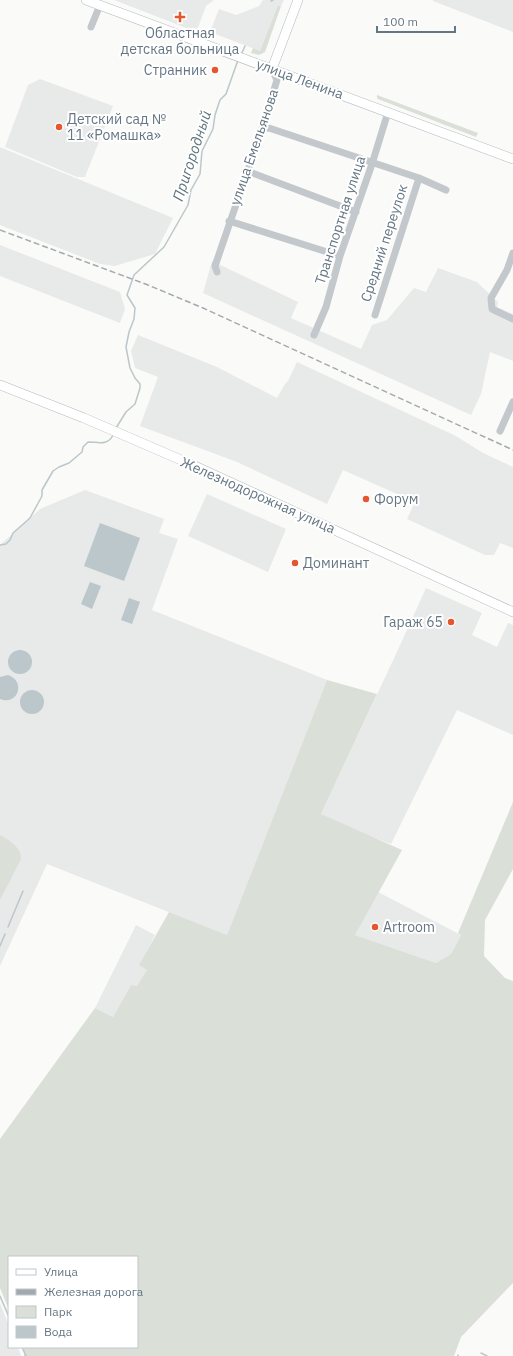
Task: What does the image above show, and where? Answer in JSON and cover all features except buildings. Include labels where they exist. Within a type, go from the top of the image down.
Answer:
[{"type":"main road","name":"улица Ленина","points":[[86,0],[513,159]]},
{"type":"main road","name":"улица Емельянова","points":[[272,69],[298,0]]},
{"type":"main road","name":"Железнодорожная улица","points":[[0,385],[106,427],[195,466],[512,612]]},
{"type":"street","points":[[91,27],[100,5]]},
{"type":"street","name":"улица Емельянова","points":[[217,272],[215,266],[229,221],[262,129],[277,80],[272,69]]},
{"type":"street","name":"Транспортная улица","points":[[314,335],[326,307],[340,256],[372,164],[388,112]]},
{"type":"street","points":[[262,129],[269,128],[372,164],[419,178],[446,190]]},
{"type":"street","points":[[247,171],[356,212]]},
{"type":"street","name":"Средний переулок","points":[[375,315],[419,178]]},
{"type":"street","points":[[229,221],[340,256]]},
{"type":"street","points":[[513,253],[507,270],[491,298],[492,308],[513,319]]},
{"type":"street","points":[[500,431],[513,402]]},
{"type":"shaded area","name":"Областная детская больница","points":[[114,0],[214,0],[206,6],[197,30],[194,31]]},
{"type":"shaded area","points":[[263,0],[284,0],[281,6],[278,5],[260,51],[210,32],[219,9],[236,15],[259,6]]},
{"type":"shaded area","points":[[513,0],[513,32],[433,1]]},
{"type":"shaded area","name":"Детский сад № 11 «Ромашка»","points":[[40,79],[113,106],[85,177],[77,177],[5,147],[28,85]]},
{"type":"shaded area","points":[[0,147],[173,218],[155,254],[115,266],[100,264],[0,225]]},
{"type":"shaded area","points":[[0,245],[120,292],[125,309],[120,323],[0,276]]},
{"type":"shaded area","points":[[212,261],[298,302],[291,318],[361,349],[372,325],[387,320],[414,288],[426,292],[438,268],[477,282],[498,302],[497,307],[513,314],[513,361],[490,352],[481,394],[471,415],[203,293]]},
{"type":"shaded area","points":[[138,335],[217,367],[277,398],[288,381],[297,362],[456,436],[483,453],[513,467],[513,548],[500,543],[494,555],[485,555],[407,519],[415,502],[343,470],[327,504],[237,462],[140,426],[158,377],[135,368],[131,351]]},
{"type":"shaded area","points":[[85,490],[164,519],[159,533],[178,539],[152,610],[327,680],[227,935],[47,864],[0,966],[0,545],[40,509]]},
{"type":"shaded area","points":[[207,494],[286,529],[268,572],[188,536]]},
{"type":"shaded area","points":[[426,588],[482,613],[472,635],[497,647],[508,623],[513,625],[513,735],[457,710],[391,844],[356,831],[321,814]]},
{"type":"shaded area","points":[[376,891],[461,935],[451,954],[436,963],[355,935]]},
{"type":"shaded area","points":[[136,925],[155,935],[140,965],[147,970],[137,987],[131,985],[113,1017],[95,1008]]},
{"type":"shaded area","points":[[0,1303],[8,1323],[8,1348],[18,1348],[21,1356],[0,1356]]},
{"type":"green space","points":[[278,5],[281,6],[265,52],[259,55],[251,53],[253,48],[260,51]]},
{"type":"green space","points":[[377,95],[478,133],[476,137],[378,99]]},
{"type":"green space","points":[[327,680],[377,694],[321,814],[402,850],[355,935],[436,963],[451,954],[461,935],[458,933],[513,802],[513,869],[485,920],[484,956],[505,978],[513,981],[513,1283],[461,1337],[454,1356],[24,1356],[24,1348],[138,1348],[138,1256],[8,1256],[8,1308],[0,1288],[0,1139],[95,1008],[113,1017],[131,985],[137,986],[147,970],[139,965],[169,912],[227,935]]},
{"type":"green space","points":[[0,835],[17,848],[21,855],[21,859],[0,900]]},
{"type":"water","points":[[100,523],[140,538],[124,581],[84,566]]},
{"type":"water","points":[[90,582],[101,586],[92,609],[81,604]]},
{"type":"water","points":[[129,598],[140,602],[132,624],[121,620]]},
{"type":"water","points":[[15,650],[25,650],[32,657],[32,667],[25,674],[15,674],[8,667],[8,657]]},
{"type":"water","points":[[8,675],[14,678],[17,683],[18,692],[11,699],[0,699],[0,677]]},
{"type":"water","points":[[27,690],[37,690],[44,697],[44,707],[37,714],[27,714],[20,707],[20,697]]},
{"type":"waterway","name":"Пригородный","points":[[241,55],[245,46]]},
{"type":"waterway","name":"Пригородный","points":[[116,428],[126,412],[135,404],[140,388],[140,384],[130,368],[126,347],[129,332],[134,319],[135,308],[127,295],[134,275],[164,247],[188,205],[191,190],[200,174],[202,151],[213,129],[215,115],[220,100],[226,94],[238,60]]},
{"type":"waterway","name":"Пригородный","points":[[0,545],[6,544],[10,540],[13,533],[30,518],[42,496],[42,490],[53,471],[69,463],[82,452],[83,447],[88,442],[106,442],[113,435]]},
{"type":"waterway","points":[[8,927],[23,891]]},
{"type":"waterway","points":[[0,946],[5,934]]},
{"type":"waterway","points":[[0,1296],[8,1315]]},
{"type":"waterway","points":[[22,1348],[26,1356]]},
{"type":"waterway","points":[[481,1353],[487,1356]]},
{"type":"railway","points":[[0,230],[148,285],[203,308],[513,450]]},
{"type":"place","name":"Областная детская больница","points":[[180,17]]},
{"type":"place","name":"Странник","points":[[215,70]]},
{"type":"place","name":"Детский сад № 11 «Ромашка»","points":[[59,127]]},
{"type":"place","name":"Форум","points":[[366,499]]},
{"type":"place","name":"Доминант","points":[[295,563]]},
{"type":"place","name":"Гараж 65","points":[[451,622]]},
{"type":"place","name":"Artroom","points":[[375,927]]}]
